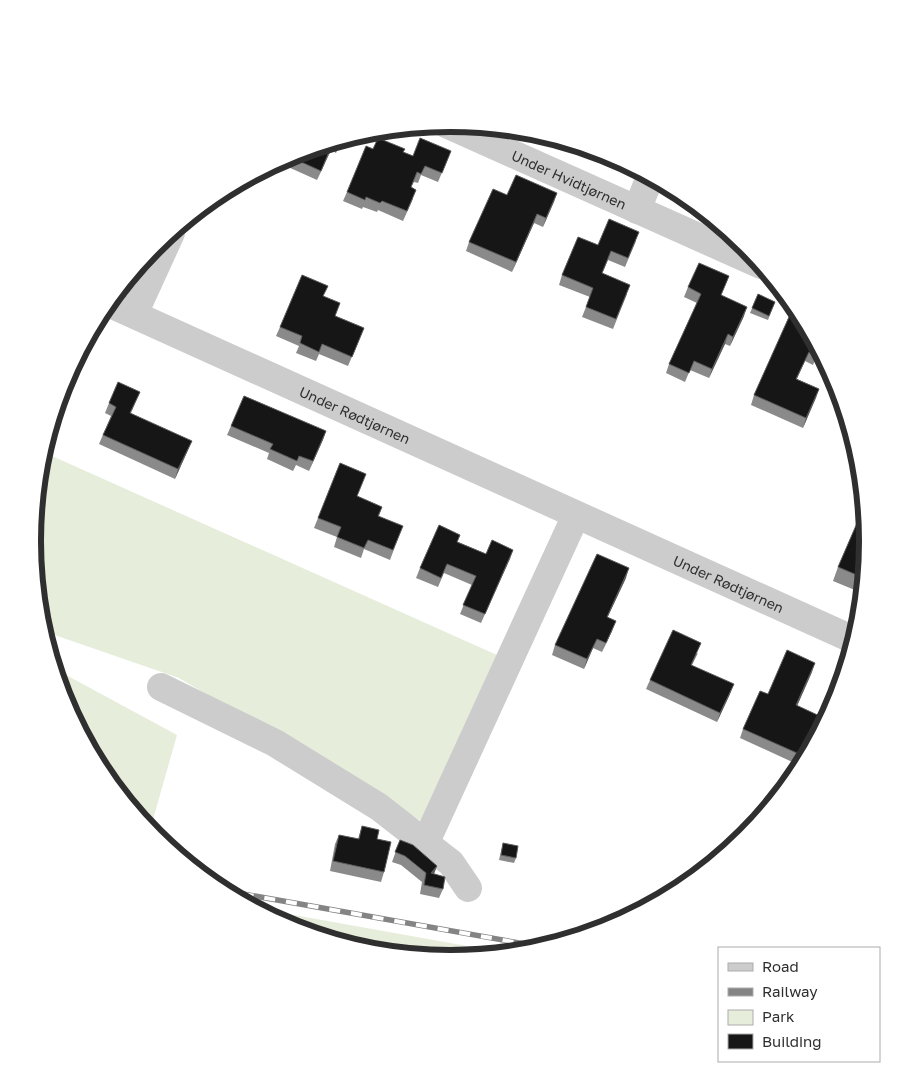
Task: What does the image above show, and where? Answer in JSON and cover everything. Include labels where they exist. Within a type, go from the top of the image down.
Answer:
[{"type":"street","name":"Under Hvidtjørnen","points":[[465,133],[744,258]]},
{"type":"street","name":"Under Hvidtjørnen","points":[[637,210],[648,183]]},
{"type":"street","points":[[134,314],[163,250]]},
{"type":"street","name":"Under Rødtjørnen","points":[[116,306],[847,637]]},
{"type":"street","points":[[425,844],[576,515]]},
{"type":"street","points":[[161,687],[275,742],[379,807],[452,863],[468,888]]},
{"type":"green space","points":[[50,455],[497,655],[423,822],[179,678],[52,634],[45,594],[41,541],[42,514]]},
{"type":"green space","points":[[64,674],[177,735],[153,821],[126,790],[96,745],[83,722]]},
{"type":"green space","points":[[279,912],[481,949],[423,949],[370,942],[319,928]]},
{"type":"building","points":[[420,138],[451,151],[442,173],[425,166],[421,174],[417,172],[411,187],[416,190],[407,211],[382,201],[380,203],[366,197],[365,200],[347,192],[366,146],[373,149],[379,139],[405,149],[403,152],[413,156]]},
{"type":"building","points":[[329,151],[321,171],[299,161]]},
{"type":"building","points":[[516,175],[557,193],[546,218],[537,214],[516,262],[469,242],[493,189],[507,195]]},
{"type":"building","points":[[609,219],[639,232],[628,258],[611,251],[602,273],[630,285],[616,319],[586,307],[593,288],[562,275],[578,237],[598,245]]},
{"type":"building","points":[[699,263],[729,276],[721,295],[747,307],[733,337],[728,334],[712,369],[694,361],[689,373],[669,364],[701,294],[688,287]]},
{"type":"building","points":[[302,275],[328,286],[323,296],[340,303],[335,316],[364,328],[352,357],[322,344],[319,352],[300,343],[302,336],[280,327]]},
{"type":"building","points":[[758,294],[775,302],[769,316],[752,308]]},
{"type":"building","points":[[789,317],[793,319],[814,354],[809,352],[796,379],[819,389],[806,418],[754,395]]},
{"type":"building","points":[[118,382],[140,392],[130,413],[192,441],[178,469],[103,435],[116,407],[109,403]]},
{"type":"building","points":[[244,396],[326,431],[313,461],[299,456],[297,461],[270,449],[273,444],[231,426]]},
{"type":"building","points":[[340,463],[366,474],[357,496],[382,507],[378,516],[403,526],[393,550],[368,540],[364,548],[337,537],[341,527],[318,518]]},
{"type":"building","points":[[858,520],[857,575],[838,567]]},
{"type":"building","points":[[439,525],[460,535],[457,542],[486,554],[492,540],[513,550],[485,614],[463,605],[476,576],[447,564],[441,578],[420,568]]},
{"type":"building","points":[[597,554],[629,568],[607,617],[616,621],[606,643],[597,639],[587,659],[555,645]]},
{"type":"building","points":[[673,630],[701,643],[691,665],[734,684],[720,713],[650,680]]},
{"type":"building","points":[[787,650],[815,663],[796,705],[820,716],[799,754],[743,729],[760,691],[768,694]]},
{"type":"building","points":[[362,826],[379,830],[377,839],[391,842],[384,872],[333,861],[339,835],[359,839]]},
{"type":"building","points":[[400,840],[413,845],[437,866],[431,873],[445,877],[443,889],[424,885],[426,873],[405,856],[395,852]]},
{"type":"building","points":[[503,843],[518,846],[516,858],[501,855]]},
{"type":"railway","points":[[245,894],[521,943]]}]
